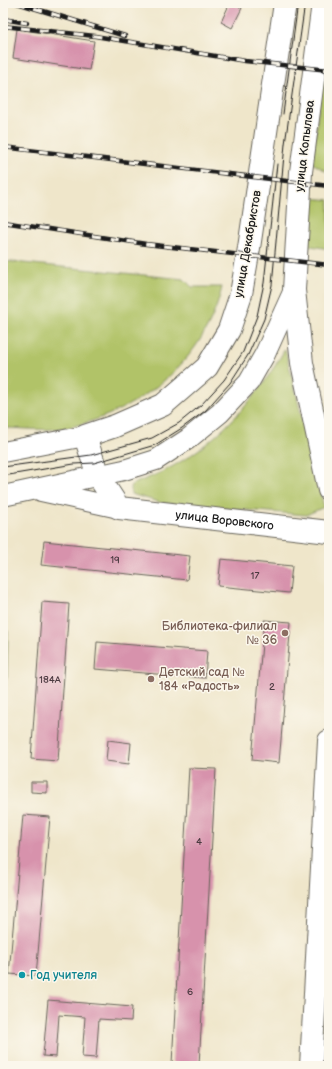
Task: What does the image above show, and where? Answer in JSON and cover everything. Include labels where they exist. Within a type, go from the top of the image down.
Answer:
[{"type":"main road","name":"улица Копылова","points":[[324,3],[301,172],[294,290],[302,363],[329,490]]},
{"type":"main road","name":"улица Декабристов","points":[[3,452],[85,436],[114,426],[163,404],[207,367],[229,330],[242,286],[285,6]]},
{"type":"main road","points":[[3,496],[98,476],[156,460],[188,439],[220,413],[249,382],[269,348],[294,290]]},
{"type":"main road","points":[[85,436],[98,476],[119,508]]},
{"type":"main road","name":"улица Воровского","points":[[35,490],[119,508],[329,532]]},
{"type":"main road","points":[[311,1066],[329,741]]},
{"type":"main road","points":[[326,1066],[329,1004]]},
{"type":"green space","points":[[322,76],[329,76],[329,173],[312,163]]},
{"type":"green space","points":[[311,198],[329,200],[329,249],[306,245]]},
{"type":"green space","points":[[3,261],[184,279],[192,287],[222,287],[214,313],[201,337],[186,359],[167,378],[145,395],[121,409],[70,427],[45,430],[3,428]]},
{"type":"green space","points":[[285,349],[324,507],[306,515],[162,503],[131,494],[131,485],[175,465],[208,442],[223,429],[251,399],[275,366]]},
{"type":"green space","points":[[3,631],[8,631],[7,678],[3,678]]},
{"type":"building","points":[[230,3],[242,8],[232,28],[221,22]]},
{"type":"building","points":[[17,29],[94,41],[89,70],[13,58]]},
{"type":"building","points":[[44,541],[190,556],[187,580],[41,565]]},
{"type":"building","points":[[221,559],[292,566],[289,593],[218,586]]},
{"type":"building","points":[[42,602],[69,604],[58,761],[31,759]]},
{"type":"building","points":[[264,620],[291,622],[279,763],[252,760]]},
{"type":"building","points":[[97,642],[207,651],[205,678],[95,669]]},
{"type":"building","points":[[108,740],[131,743],[129,764],[106,761]]},
{"type":"building","points":[[189,768],[216,769],[199,1065],[172,1063]]},
{"type":"building","points":[[31,782],[47,782],[47,793],[31,792]]},
{"type":"building","points":[[23,815],[50,817],[36,976],[9,974]]},
{"type":"building","points":[[48,1000],[132,1007],[131,1021],[99,1019],[96,1058],[82,1057],[85,1017],[59,1015],[56,1057],[43,1056]]},
{"type":"tram line","points":[[283,114],[298,3]]},
{"type":"tram line","points":[[3,476],[74,464],[94,463],[155,445],[205,411],[230,383],[248,355],[264,319],[272,285],[285,144],[305,3]]},
{"type":"tram line","points":[[3,467],[91,455],[152,438],[179,423],[201,405],[224,380],[243,352],[257,316],[264,283],[277,164]]},
{"type":"railway","points":[[17,3],[125,36]]},
{"type":"railway","points":[[3,19],[27,23]]},
{"type":"railway","points":[[3,26],[95,36],[245,61],[329,70]]},
{"type":"railway","points":[[3,147],[329,186]]},
{"type":"railway","points":[[3,222],[146,244],[329,265]]},
{"type":"place","name":"Библиотека-филиал № 36","points":[[285,633]]},
{"type":"place","name":"Детский сад № 184 «Радость»","points":[[151,679]]},
{"type":"place","name":"Год учителя","points":[[22,975]]}]
